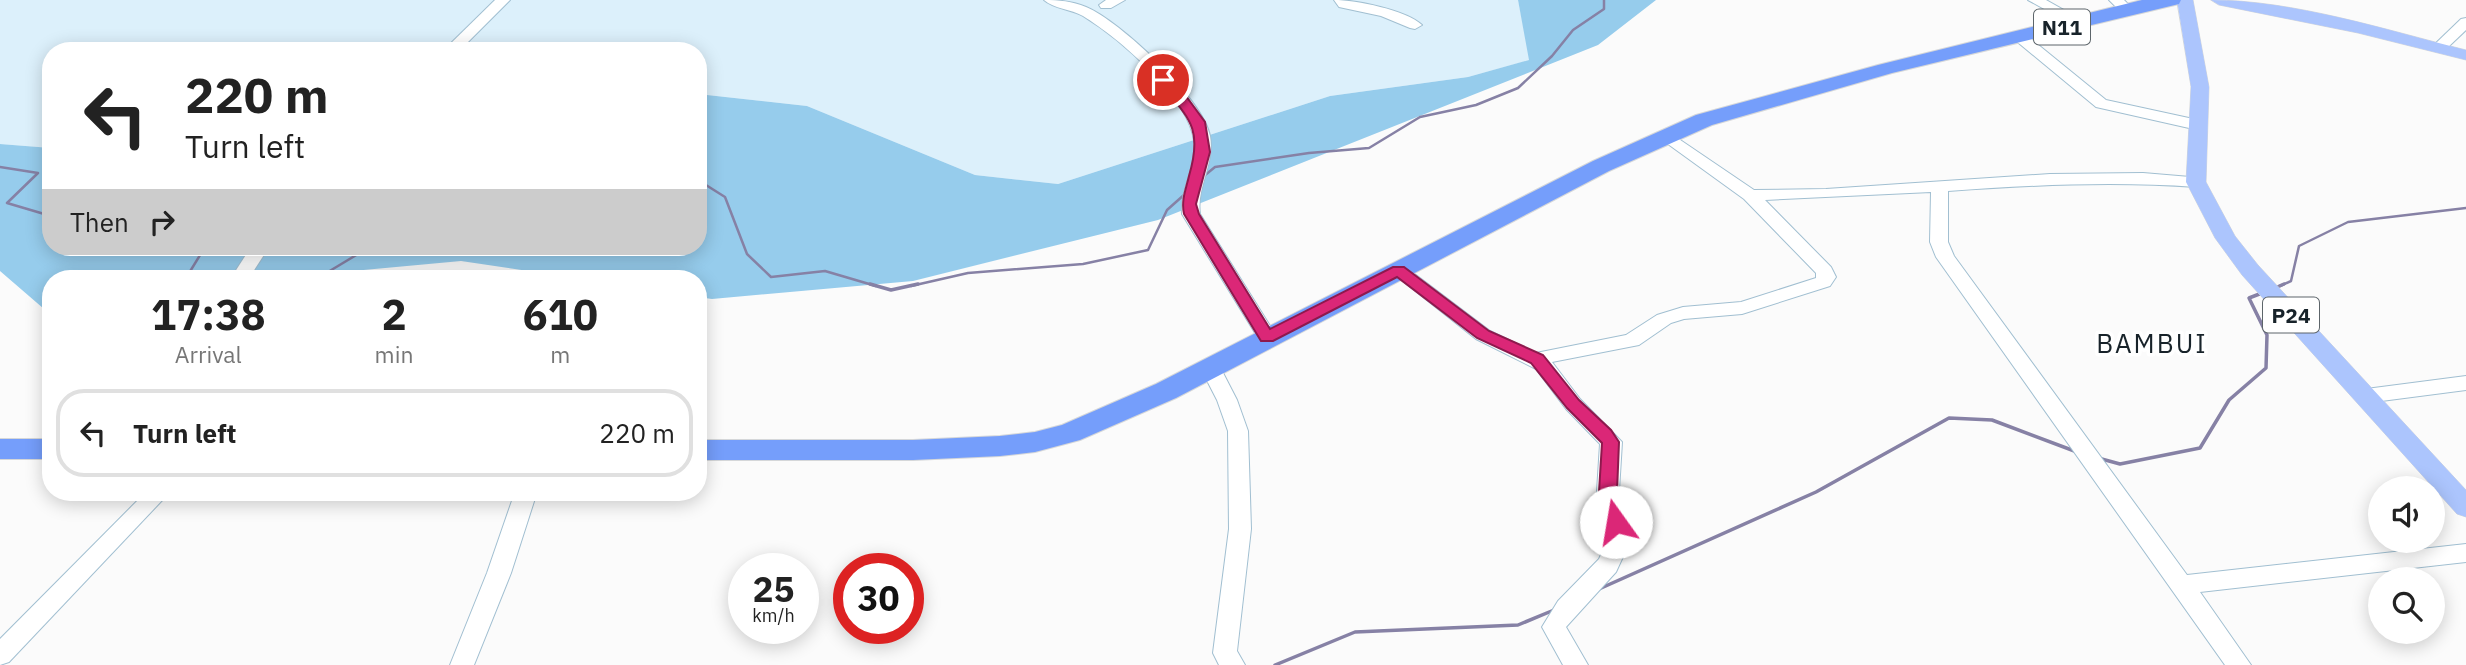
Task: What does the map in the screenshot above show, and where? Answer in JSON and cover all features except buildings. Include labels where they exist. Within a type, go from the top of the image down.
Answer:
[{"type":"highway","name":"N11","points":[[707,450],[913,450],[1035,442],[1099,422],[1210,368],[1398,270],[1704,120],[1767,101],[2080,23],[2121,5],[2160,1]]},
{"type":"highway","points":[[0,449],[42,449]]},
{"type":"main road","name":"P24","points":[[2185,0],[2200,87],[2196,182],[2225,239],[2466,508]]},
{"type":"main road","points":[[2219,0],[2358,27],[2466,55]]},
{"type":"street","points":[[459,42],[503,0]]},
{"type":"street","points":[[1051,0],[1085,12],[1132,50],[1179,95],[1198,122],[1203,152],[1189,204],[1191,214],[1267,337]]},
{"type":"street","points":[[1340,0],[1344,4],[1385,13],[1415,25]]},
{"type":"street","points":[[2035,0],[2080,23]]},
{"type":"street","points":[[2440,47],[2466,22]]},
{"type":"street","points":[[2020,37],[2101,104],[2198,125]]},
{"type":"street","points":[[1537,359],[1632,340],[1664,319],[1683,313],[1742,308],[1823,282],[1827,277],[1825,271],[1750,195],[1667,136]]},
{"type":"street","points":[[1750,195],[1804,195],[2050,179],[2143,178],[2196,182]]},
{"type":"street","points":[[1940,186],[1939,242],[1945,257],[2239,665]]},
{"type":"street","points":[[1398,270],[1483,335],[1537,359],[1573,404],[1611,442],[1608,492],[1616,522],[1613,555],[1603,571],[1554,626],[1576,665]]},
{"type":"street","points":[[1210,368],[1227,400],[1238,431],[1240,529],[1225,653],[1233,665]]},
{"type":"street","points":[[2366,396],[2466,383]]},
{"type":"street","points":[[0,655],[150,501]]},
{"type":"street","points":[[462,665],[499,573],[523,501]]},
{"type":"street","points":[[2180,585],[2466,553]]},
{"type":"shaded area","points":[[0,0],[1518,0],[1530,60],[1468,77],[1330,96],[1058,184],[975,175],[807,106],[707,95],[707,42],[42,42],[42,147],[0,144]]},
{"type":"shaded area","points":[[1518,0],[1656,0],[1598,45],[1158,220],[913,281],[712,299],[707,298],[707,270],[521,270],[461,261],[364,270],[42,270],[42,307],[0,271],[0,144],[42,147],[42,256],[707,256],[707,95],[807,106],[975,175],[1058,184],[1330,96],[1468,77],[1529,60]]},
{"type":"waterway","points":[[1204,176],[1215,167],[1309,153],[1369,148],[1420,117],[1476,105],[1518,88],[1552,56],[1573,30],[1604,9],[1604,0]]},
{"type":"waterway","points":[[0,167],[38,173],[7,203],[42,213]]},
{"type":"waterway","points":[[707,186],[725,197],[747,254],[771,277],[825,271],[876,286]]},
{"type":"waterway","points":[[911,286],[968,273],[1083,264],[1148,250],[1167,210],[1185,194]]},
{"type":"waterway","points":[[2280,286],[2291,281],[2299,246],[2348,222],[2466,208]]},
{"type":"waterway","points":[[191,270],[199,256]]},
{"type":"waterway","points":[[331,270],[355,256]]},
{"type":"waterway","points":[[870,284],[891,290],[918,284]]},
{"type":"waterway","points":[[2275,288],[2284,284]]},
{"type":"waterway","points":[[2098,458],[2120,464],[2200,448],[2229,400],[2266,368],[2267,335],[2249,298],[2262,293]]},
{"type":"waterway","points":[[1599,589],[1816,492],[1949,418],[1992,420],[2077,452]]},
{"type":"waterway","points":[[1275,665],[1355,632],[1518,625],[1554,610]]},
{"type":"district","name":"BAMBUI","points":[[2152,343]]},
{"type":"route","points":[[1163,80],[1179,95],[1198,122],[1203,152],[1189,204],[1191,214],[1267,337],[1398,270],[1483,335],[1537,359],[1573,404],[1605,434],[1611,442],[1608,492],[1616,522]]}]
